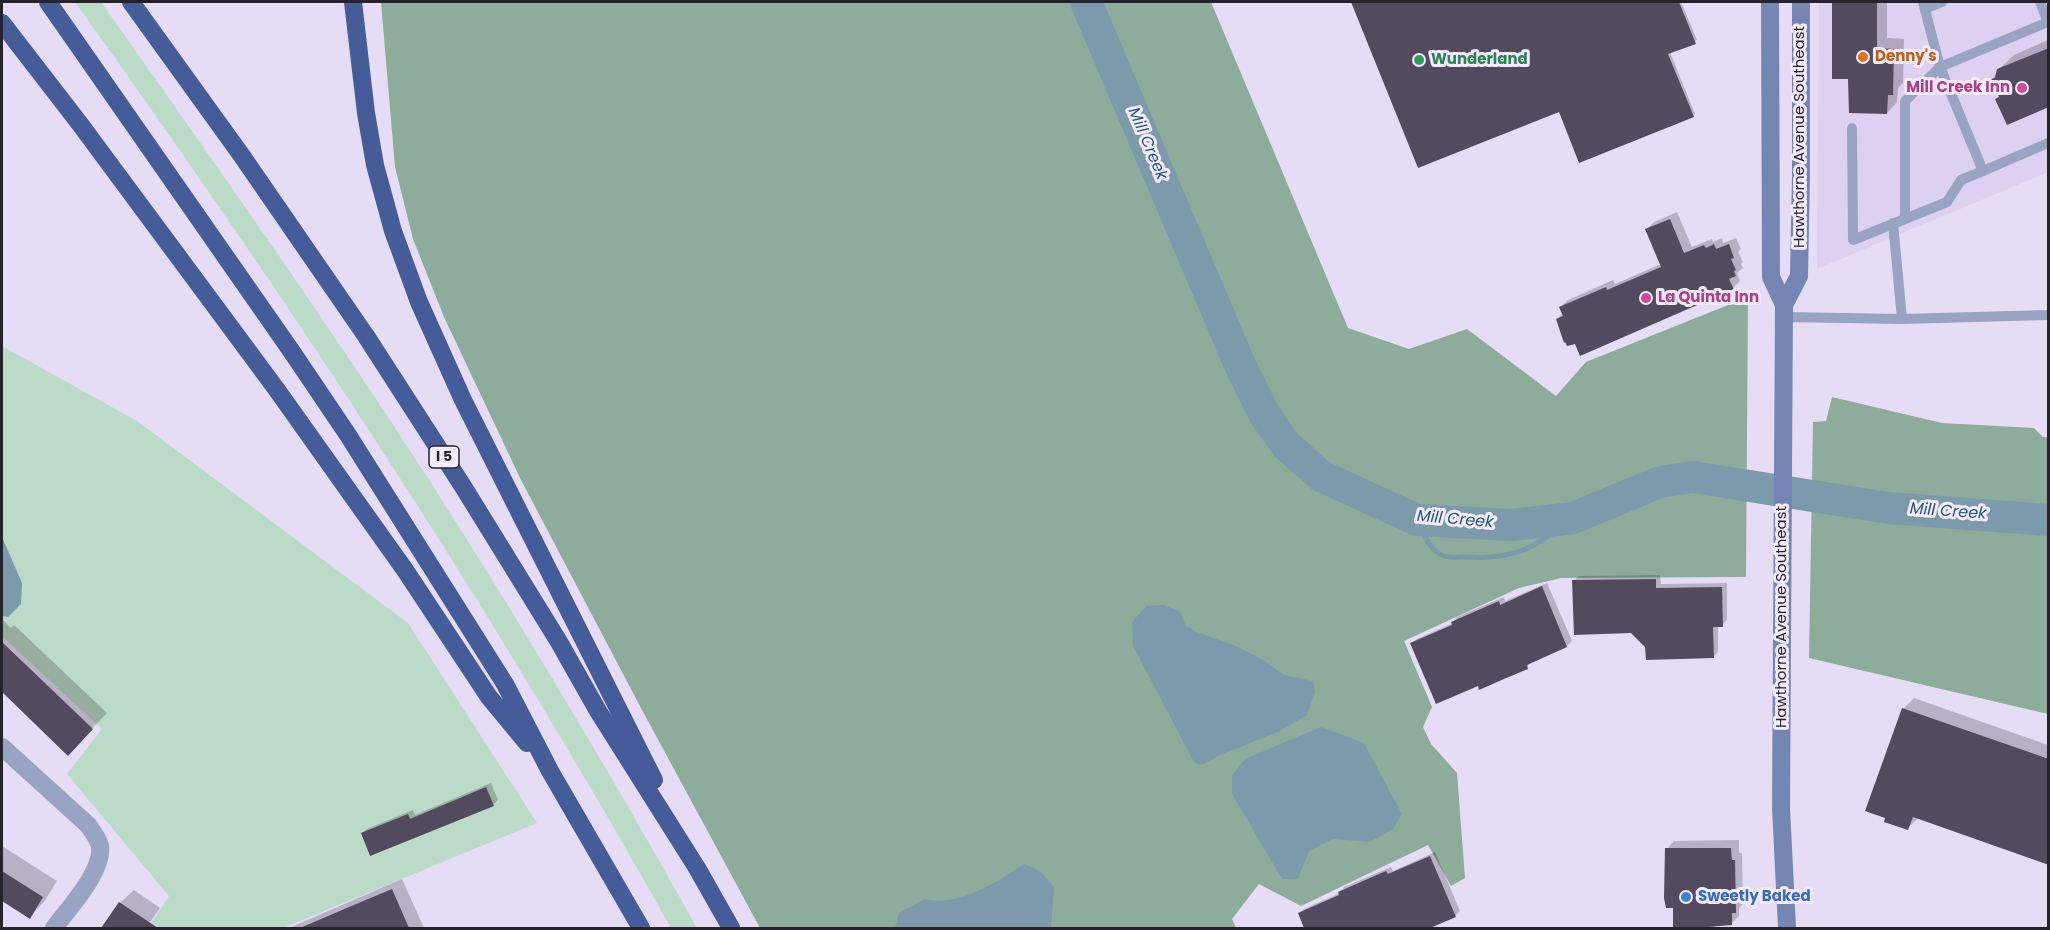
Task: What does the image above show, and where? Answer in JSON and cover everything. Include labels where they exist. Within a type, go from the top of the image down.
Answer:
[{"type":"highway","points":[[48,2],[348,435],[505,684],[550,771],[641,928]]},
{"type":"highway","name":"I 5","points":[[131,2],[242,156],[366,336],[464,488],[559,642],[598,711],[697,868],[731,928]]},
{"type":"highway","points":[[354,5],[366,114],[375,165],[393,231],[419,302],[463,400],[697,868]]},
{"type":"highway","points":[[2,23],[80,124],[277,390],[405,570],[489,697],[550,771]]},
{"type":"main road","name":"Hawthorne Avenue Southeast","points":[[1770,2],[1771,277],[1784,311],[1781,808],[1787,928]]},
{"type":"main road","name":"Hawthorne Avenue Southeast","points":[[1784,311],[1799,276],[1801,2]]},
{"type":"street","points":[[2,747],[88,825],[97,837],[100,848],[92,877],[54,928]]},
{"type":"lane","points":[[1942,2],[1924,5],[1940,67],[1983,171]]},
{"type":"lane","points":[[1905,219],[1905,101],[1940,67],[2048,22],[2040,2]]},
{"type":"lane","points":[[1852,128],[1853,240],[1947,202],[1960,180],[2049,143]]},
{"type":"lane","points":[[1893,224],[1902,319]]},
{"type":"lane","points":[[1784,311],[1902,319],[2049,315]]},
{"type":"shaded area","points":[[1819,2],[2048,2],[2048,172],[1817,269]]},
{"type":"green space","points":[[75,2],[101,2],[358,372],[434,487],[512,612],[588,737],[697,928],[671,928],[532,690],[386,457],[234,228]]},
{"type":"green space","points":[[381,2],[1211,2],[1348,328],[1409,349],[1467,329],[1556,396],[1586,362],[1748,297],[1746,577],[1561,578],[1519,588],[1404,641],[1432,707],[1423,727],[1431,744],[1457,773],[1465,878],[1451,886],[1428,845],[1301,906],[1259,884],[1232,919],[1236,928],[760,928],[521,480],[444,317],[413,239],[395,167]]},
{"type":"green space","points":[[2,346],[137,421],[408,623],[537,823],[283,928],[148,928],[169,896],[67,774],[102,729],[2,636]]},
{"type":"green space","points":[[1832,397],[1942,423],[2034,428],[2043,437],[2048,437],[2048,714],[1809,658],[1813,422],[1826,421]]},
{"type":"water","points":[[2,537],[22,583],[21,604],[8,617],[2,616]]},
{"type":"water","points":[[1164,605],[1180,612],[1186,626],[1197,632],[1238,647],[1265,661],[1284,675],[1313,681],[1315,692],[1307,715],[1280,731],[1204,764],[1199,765],[1194,762],[1133,646],[1132,622],[1146,606]]},
{"type":"water","points":[[1321,727],[1364,743],[1402,814],[1393,829],[1370,842],[1333,839],[1309,851],[1298,879],[1282,879],[1232,794],[1232,775],[1245,759]]},
{"type":"water","points":[[1024,864],[1041,872],[1054,887],[1051,928],[895,928],[899,913],[925,899],[938,901],[964,896],[990,885]]},
{"type":"building","points":[[1351,2],[1679,2],[1696,44],[1668,54],[1694,117],[1579,163],[1559,112],[1418,168]]},
{"type":"building","name":"Denny's","points":[[1832,2],[1877,2],[1877,48],[1894,49],[1893,95],[1888,95],[1887,114],[1849,113],[1848,79],[1832,79]]},
{"type":"building","name":"Mill Creek Inn","points":[[2049,48],[2049,107],[2007,125],[1995,99],[1999,97],[1991,79],[1995,78],[1997,69]]},
{"type":"building","name":"La Quinta Inn","points":[[1670,219],[1684,253],[1704,245],[1706,248],[1714,244],[1716,249],[1729,244],[1734,258],[1731,259],[1736,270],[1734,271],[1736,276],[1729,279],[1734,289],[1580,356],[1575,344],[1567,346],[1564,343],[1556,319],[1563,316],[1559,307],[1661,267],[1645,229]]},
{"type":"building","points":[[1656,579],[1656,588],[1722,587],[1723,627],[1713,627],[1714,658],[1646,660],[1645,647],[1631,633],[1574,635],[1572,580]]},
{"type":"building","points":[[1542,586],[1567,647],[1527,665],[1528,669],[1479,690],[1478,686],[1436,704],[1410,643],[1499,601],[1500,605]]},
{"type":"building","points":[[2,642],[93,729],[68,756],[2,692]]},
{"type":"building","points":[[1902,708],[2049,759],[2049,865],[1913,817],[1908,830],[1884,822],[1885,818],[1865,811]]},
{"type":"building","points":[[486,787],[494,806],[370,856],[361,833],[408,814],[410,819]]},
{"type":"building","points":[[1665,848],[1731,848],[1732,860],[1735,860],[1736,913],[1732,913],[1732,925],[1673,928],[1673,908],[1666,908],[1664,898]]},
{"type":"building","points":[[1430,856],[1456,917],[1430,928],[1304,928],[1298,913],[1386,871],[1388,874]]},
{"type":"building","points":[[2,871],[43,897],[30,919],[2,901]]},
{"type":"building","points":[[392,889],[409,928],[300,928],[349,907]]},
{"type":"building","points":[[119,902],[158,928],[101,928]]},
{"type":"waterway","name":"Mill Creek","points":[[1086,2],[1240,365],[1264,414],[1286,445],[1321,476],[1417,520],[1511,525],[1573,518],[1660,482],[1693,477],[1888,508],[2048,520]]},
{"type":"waterway","points":[[1417,520],[1427,541],[1434,550],[1444,556],[1484,557],[1512,554],[1524,550],[1548,537],[1573,518]]},
{"type":"place","name":"Denny's","points":[[1863,57]]},
{"type":"place","name":"Wunderland","points":[[1419,60]]},
{"type":"place","name":"Mill Creek Inn","points":[[2022,88]]},
{"type":"place","name":"La Quinta Inn","points":[[1646,298]]},
{"type":"place","name":"Sweetly Baked","points":[[1686,897]]}]
